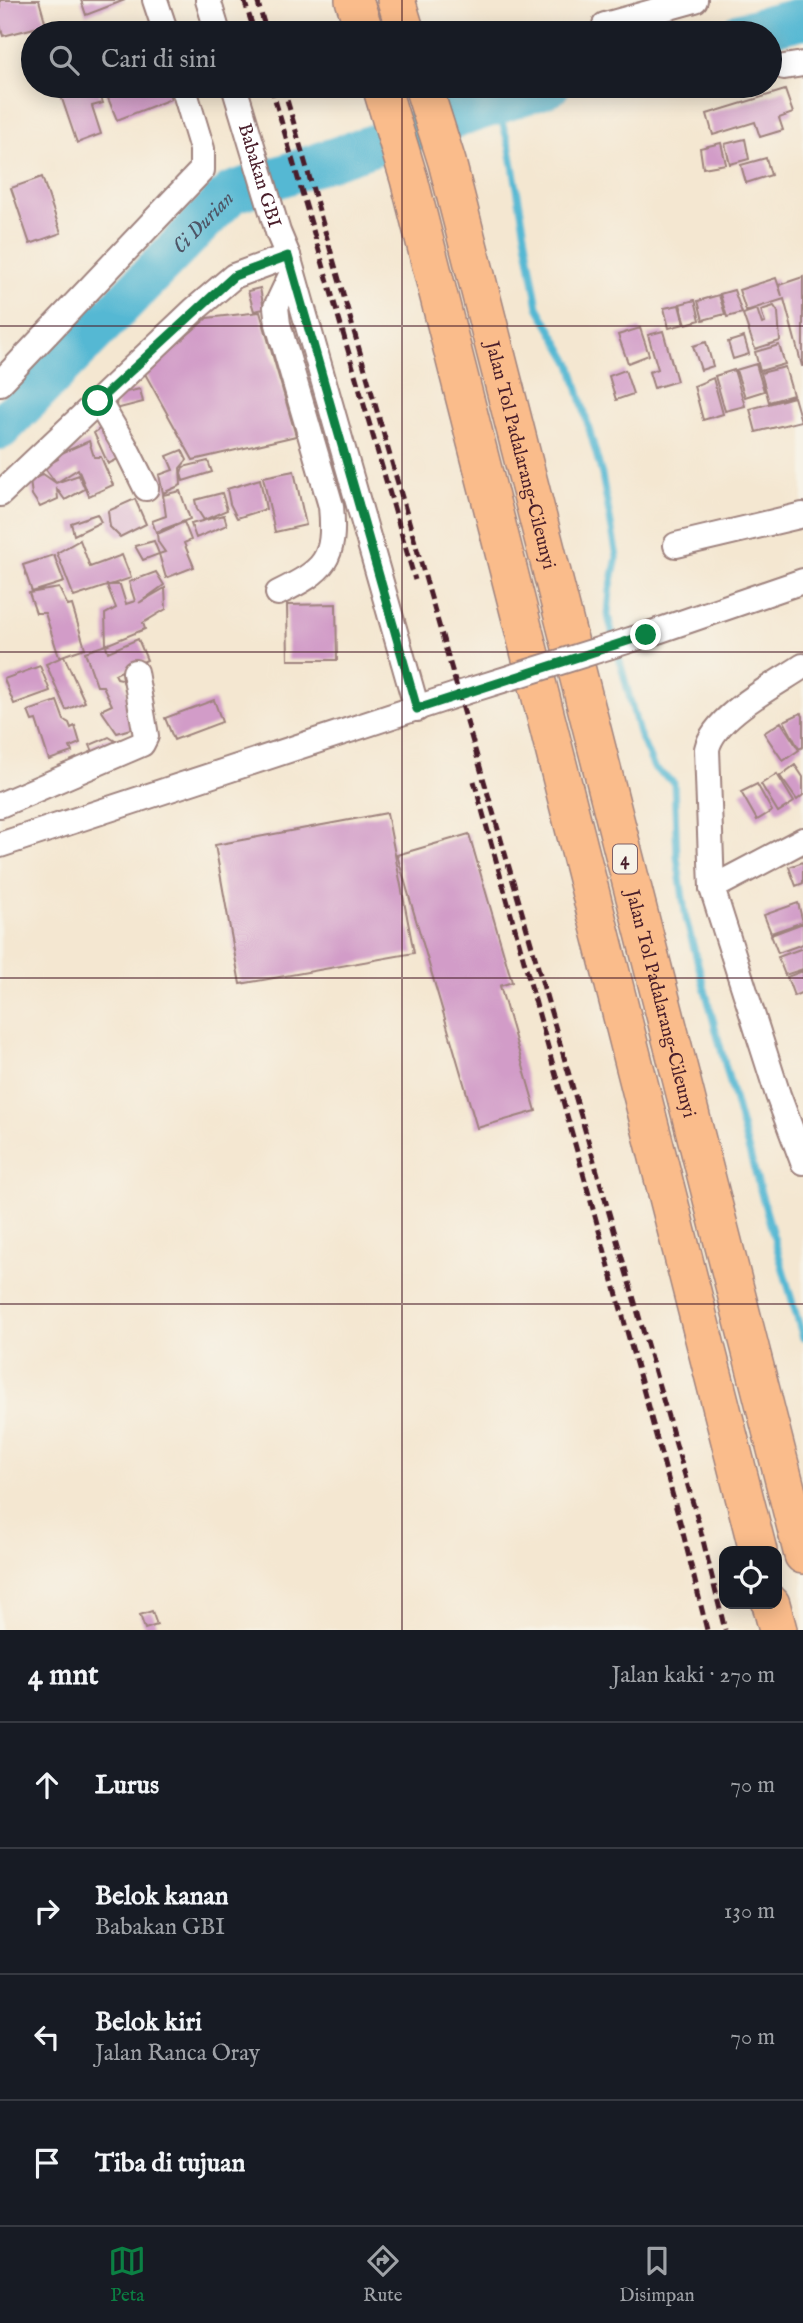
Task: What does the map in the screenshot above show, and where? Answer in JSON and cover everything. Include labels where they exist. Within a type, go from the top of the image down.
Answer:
[{"type":"highway","points":[[354,0],[361,21]]},
{"type":"highway","points":[[396,0],[402,21]]},
{"type":"highway","name":"Jalan Tol Padalarang–Cileunyi","points":[[385,98],[757,1546]]},
{"type":"highway","name":"Jalan Tol Padalarang–Cileunyi","points":[[427,98],[447,162],[803,1556]]},
{"type":"highway","points":[[772,1609],[778,1630]]},
{"type":"street","points":[[155,0],[162,21]]},
{"type":"street","points":[[208,0],[214,21]]},
{"type":"street","points":[[619,21],[695,0]]},
{"type":"street","points":[[0,383],[202,170],[202,149],[187,98]]},
{"type":"street","name":"Babakan GBI","points":[[238,98],[290,265],[417,709]]},
{"type":"street","points":[[0,494],[234,276],[290,265],[276,307],[278,324],[331,506],[333,531],[328,558],[303,581],[278,593]]},
{"type":"street","points":[[98,401],[146,488]]},
{"type":"street","points":[[676,545],[803,515]]},
{"type":"street","points":[[0,845],[803,582]]},
{"type":"street","points":[[803,666],[726,719],[709,739],[707,749],[712,888],[778,1096],[803,1162]]},
{"type":"street","points":[[0,805],[142,744],[146,736],[135,672]]},
{"type":"street","points":[[712,888],[803,841]]},
{"type":"building","points":[[0,0],[39,0],[45,21],[21,21],[21,31],[3,36]]},
{"type":"building","points":[[81,0],[125,0],[86,15]]},
{"type":"building","points":[[785,90],[793,113],[779,118],[783,130],[760,137],[755,122],[713,135],[707,114],[759,98],[782,98],[782,91]]},
{"type":"building","points":[[62,98],[101,98],[103,103],[92,106],[101,134],[77,143]]},
{"type":"building","points":[[108,98],[171,98],[171,99],[117,120]]},
{"type":"building","points":[[745,139],[749,159],[730,164],[725,144]]},
{"type":"building","points":[[721,143],[726,164],[703,168],[700,148]]},
{"type":"building","points":[[766,158],[771,175],[746,183],[741,165]]},
{"type":"building","points":[[42,177],[61,233],[30,244],[11,188]]},
{"type":"building","points":[[803,277],[802,366],[784,299],[746,311],[739,290],[776,278],[782,296],[779,285]]},
{"type":"building","points":[[260,288],[264,309],[254,311],[248,291]]},
{"type":"building","points":[[734,290],[742,313],[727,317],[720,294]]},
{"type":"building","points":[[719,295],[725,314],[703,320],[698,301]]},
{"type":"building","points":[[695,300],[700,320],[686,324],[680,304]]},
{"type":"building","points":[[679,305],[684,324],[669,328],[664,308]]},
{"type":"building","points":[[774,306],[778,312],[780,341],[755,349],[743,314],[757,309],[762,324],[765,323],[761,310]]},
{"type":"building","points":[[260,312],[296,436],[193,460],[144,372],[207,318]]},
{"type":"building","points":[[640,328],[649,355],[628,363],[618,335]]},
{"type":"building","points":[[663,331],[677,381],[654,388],[649,372],[658,369],[648,335]]},
{"type":"building","points":[[744,337],[749,354],[733,359],[728,342]]},
{"type":"building","points":[[706,342],[713,366],[701,370],[693,346]]},
{"type":"building","points":[[779,345],[785,364],[760,371],[755,352]]},
{"type":"building","points":[[756,364],[764,391],[745,397],[736,370]]},
{"type":"building","points":[[785,367],[793,395],[769,402],[761,373]]},
{"type":"building","points":[[625,370],[633,394],[616,400],[609,376]]},
{"type":"building","points":[[734,370],[745,406],[725,411],[715,376]]},
{"type":"building","points":[[713,378],[723,414],[703,420],[694,386]]},
{"type":"building","points":[[140,389],[143,402],[116,409],[117,394]]},
{"type":"building","points":[[794,397],[801,421],[756,432],[750,409]]},
{"type":"building","points":[[106,424],[120,458],[108,464],[94,433]]},
{"type":"building","points":[[89,441],[94,457],[101,457],[113,485],[89,496],[78,469],[56,483],[44,467],[58,459],[57,455]]},
{"type":"building","points":[[182,450],[187,460],[180,468],[181,485],[163,493],[159,475],[173,470],[167,456]]},
{"type":"building","points":[[208,461],[212,472],[183,481],[183,467]]},
{"type":"building","points":[[294,471],[306,525],[275,532],[263,477]]},
{"type":"building","points":[[43,474],[56,483],[79,475],[85,489],[65,500],[57,489],[58,499],[40,507],[32,495],[30,481]]},
{"type":"building","points":[[260,479],[266,509],[237,518],[227,489]]},
{"type":"building","points":[[180,491],[190,519],[156,532],[152,521],[166,516],[163,495]]},
{"type":"building","points":[[222,493],[227,510],[204,520],[195,500]]},
{"type":"building","points":[[135,499],[146,524],[120,537],[110,527],[108,511]]},
{"type":"building","points":[[97,514],[101,522],[74,535],[71,523]]},
{"type":"building","points":[[224,515],[227,525],[196,538],[191,524]]},
{"type":"building","points":[[184,522],[191,540],[184,543],[194,567],[166,578],[159,554],[165,552],[158,542],[157,534]]},
{"type":"building","points":[[80,540],[90,567],[122,555],[131,578],[74,597],[57,553]]},
{"type":"building","points":[[154,541],[159,554],[143,560],[135,546]]},
{"type":"building","points":[[54,555],[64,582],[32,592],[23,565]]},
{"type":"building","points":[[156,572],[164,585],[139,603],[165,588],[166,609],[143,623],[145,629],[106,645],[105,614],[116,608],[107,585],[120,585],[126,604],[135,601],[129,582]]},
{"type":"building","points":[[59,588],[68,606],[72,605],[85,648],[59,657],[45,613],[36,613],[29,593]]},
{"type":"building","points":[[336,604],[337,660],[288,660],[287,605]]},
{"type":"building","points":[[138,639],[147,660],[115,674],[122,679],[140,726],[117,733],[101,710],[112,705],[103,686],[97,686],[85,652],[106,645],[108,652]]},
{"type":"building","points":[[64,656],[85,702],[66,710],[46,664]]},
{"type":"building","points":[[40,666],[50,691],[14,704],[4,679]]},
{"type":"building","points":[[214,700],[222,722],[174,740],[165,718]]},
{"type":"building","points":[[57,701],[64,720],[71,728],[75,726],[80,743],[70,747],[72,752],[49,760],[36,720],[32,721],[28,711]]},
{"type":"building","points":[[801,713],[803,747],[799,749],[784,721]]},
{"type":"building","points":[[781,722],[799,750],[783,761],[764,733]]},
{"type":"building","points":[[109,737],[120,744],[93,752],[90,745]]},
{"type":"building","points":[[795,765],[803,777],[803,795],[797,800],[780,776]]},
{"type":"building","points":[[777,774],[794,802],[778,812],[761,784]]},
{"type":"building","points":[[757,784],[772,811],[757,820],[741,792]]},
{"type":"building","points":[[387,813],[414,953],[240,984],[215,845]]},
{"type":"building","points":[[469,834],[512,982],[500,986],[536,1111],[477,1128],[397,855]]},
{"type":"building","points":[[803,862],[803,883],[796,886],[789,867]]},
{"type":"building","points":[[798,903],[803,922],[771,933],[764,915]]},
{"type":"building","points":[[803,923],[803,944],[778,953],[771,935]]},
{"type":"building","points":[[803,948],[803,969],[785,975],[778,957]]},
{"type":"building","points":[[803,971],[803,992],[794,996],[787,977]]},
{"type":"building","points":[[152,1611],[157,1625],[145,1629],[140,1615]]},
{"type":"waterway","name":"Ci Durian","points":[[782,23],[803,18]]},
{"type":"waterway","name":"Ci Durian","points":[[0,429],[231,193],[513,98]]},
{"type":"waterway","points":[[497,105],[510,149],[538,307],[571,364],[602,475],[617,557],[608,616],[639,733],[654,768],[674,783],[677,857],[686,919],[743,1131],[803,1338]]},
{"type":"railway","points":[[244,0],[251,21]]},
{"type":"railway","points":[[257,0],[263,21]]},
{"type":"railway","points":[[274,98],[415,580]]},
{"type":"railway","points":[[286,98],[699,1524],[725,1630]]},
{"type":"railway","points":[[474,781],[682,1529],[707,1630]]},
{"type":"route","points":[[98,401],[234,276],[288,256],[417,709],[646,635]]}]
